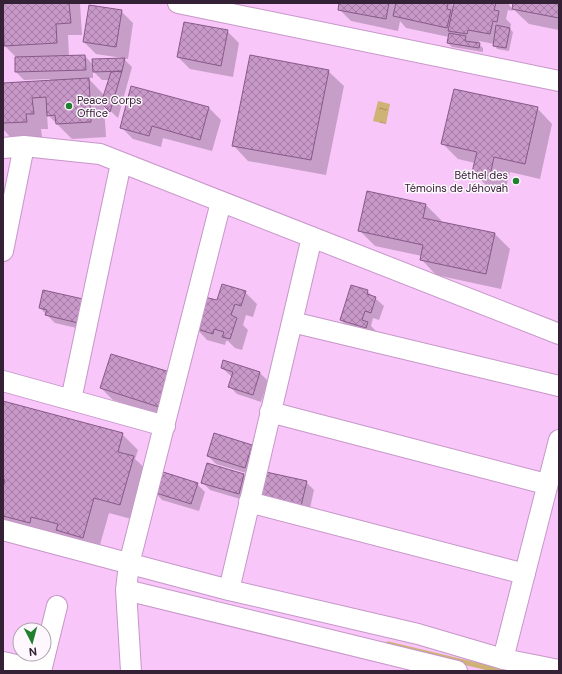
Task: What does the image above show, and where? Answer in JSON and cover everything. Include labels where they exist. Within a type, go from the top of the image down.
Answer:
[{"type":"street","points":[[178,3],[559,81]]},
{"type":"street","points":[[3,251],[24,146]]},
{"type":"street","points":[[3,148],[24,146],[100,154],[559,334]]},
{"type":"street","points":[[71,400],[121,163]]},
{"type":"street","points":[[131,671],[126,590],[128,564],[165,426],[221,202]]},
{"type":"street","points":[[229,590],[312,237]]},
{"type":"street","points":[[292,322],[559,386]]},
{"type":"street","points":[[3,381],[165,426]]},
{"type":"street","points":[[270,412],[546,484]]},
{"type":"street","points":[[503,659],[546,484],[559,440]]},
{"type":"street","points":[[249,502],[525,574]]},
{"type":"street","points":[[3,530],[229,590],[418,634],[503,659],[559,670]]},
{"type":"street","points":[[126,590],[454,671]]},
{"type":"street","points":[[3,662],[35,670],[57,606]]},
{"type":"water","points":[[378,101],[390,104],[386,124],[373,121]]},
{"type":"building","points":[[3,3],[69,3],[71,23],[56,24],[57,43],[4,46]]},
{"type":"building","points":[[339,3],[389,3],[386,19],[338,10]]},
{"type":"building","points":[[396,3],[448,3],[447,9],[451,10],[447,28],[393,16]]},
{"type":"building","points":[[454,3],[496,3],[494,10],[499,11],[497,22],[493,21],[490,34],[468,30],[467,34],[448,31]]},
{"type":"building","points":[[513,3],[559,3],[559,18],[512,9]]},
{"type":"building","points":[[89,5],[122,10],[116,47],[83,42]]},
{"type":"building","points":[[184,22],[228,30],[221,66],[177,57]]},
{"type":"building","points":[[496,25],[510,28],[506,48],[493,46]]},
{"type":"building","points":[[449,33],[466,36],[465,41],[480,43],[479,48],[447,43]]},
{"type":"building","points":[[85,55],[86,70],[15,72],[15,57]]},
{"type":"building","points":[[250,55],[329,70],[311,160],[232,146]]},
{"type":"building","points":[[125,58],[122,71],[93,72],[92,59]]},
{"type":"building","points":[[122,71],[110,112],[101,103],[111,72]]},
{"type":"building","name":"Peace Corps Office","points":[[89,78],[91,122],[56,124],[55,115],[47,116],[46,97],[32,98],[34,114],[26,114],[27,122],[3,123],[3,83]]},
{"type":"building","points":[[131,86],[209,107],[200,140],[152,126],[149,136],[120,128]]},
{"type":"building","points":[[454,89],[538,107],[525,164],[494,157],[490,176],[472,172],[477,152],[441,144]]},
{"type":"building","points":[[367,191],[426,204],[423,218],[495,233],[486,274],[420,260],[423,245],[358,231]]},
{"type":"building","points":[[222,284],[246,291],[241,306],[235,304],[231,315],[237,318],[230,339],[222,337],[224,332],[214,329],[213,334],[194,328],[204,297],[217,300]]},
{"type":"building","points":[[351,285],[368,290],[367,294],[376,297],[371,313],[365,311],[362,320],[368,322],[366,328],[340,320]]},
{"type":"building","points":[[43,290],[83,299],[78,323],[45,315],[47,310],[39,308]]},
{"type":"building","points":[[111,354],[173,373],[162,408],[100,388]]},
{"type":"building","points":[[223,360],[260,372],[253,395],[228,387],[233,372],[221,368]]},
{"type":"building","points":[[3,401],[123,433],[118,452],[134,456],[120,505],[94,498],[83,538],[56,530],[58,524],[31,517],[30,523],[3,516],[3,487],[5,480],[3,479]]},
{"type":"building","points":[[214,433],[252,445],[245,468],[207,456]]},
{"type":"building","points":[[207,463],[244,474],[239,494],[201,483]]},
{"type":"building","points":[[160,471],[198,483],[191,504],[153,492]]},
{"type":"building","points":[[266,472],[307,481],[301,506],[261,497]]},
{"type":"waterway","points":[[388,644],[501,671]]},
{"type":"place","name":"Peace Corps Office","points":[[69,106]]},
{"type":"place","name":"Béthel des Témoins de Jéhovah","points":[[516,181]]}]
